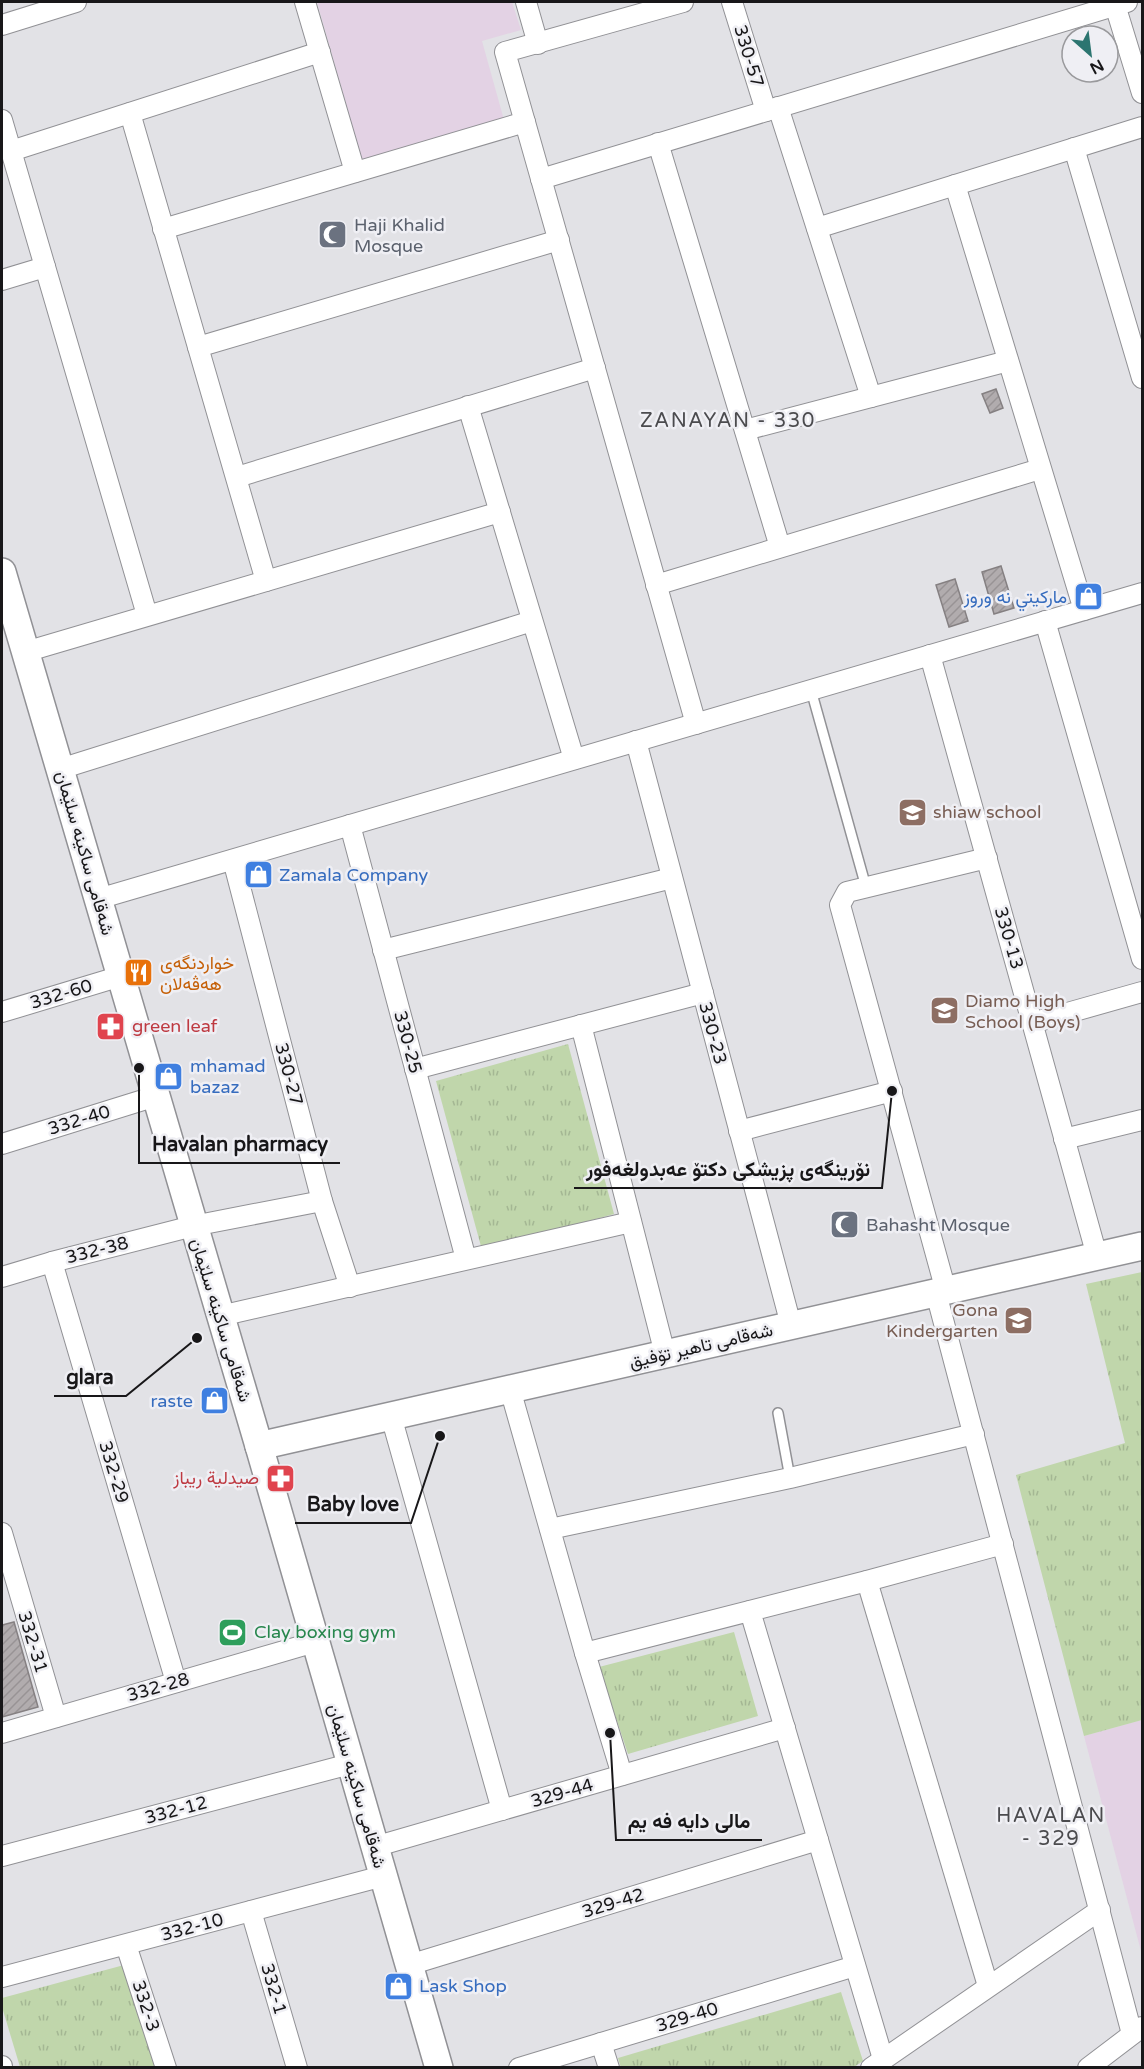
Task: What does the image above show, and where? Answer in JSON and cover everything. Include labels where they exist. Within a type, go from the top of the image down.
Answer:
[{"type":"street","points":[[2,25],[76,2]]},
{"type":"street","points":[[305,2],[355,172]]},
{"type":"street","points":[[526,2],[538,44]]},
{"type":"street","points":[[683,2],[505,52],[696,724]]},
{"type":"street","name":"330-57","points":[[732,2],[817,228],[871,397]]},
{"type":"street","points":[[541,179],[772,109],[1079,8],[1121,3],[1143,93]]},
{"type":"street","points":[[11,151],[320,52]]},
{"type":"street","points":[[130,113],[266,581]]},
{"type":"street","points":[[2,120],[147,615]]},
{"type":"street","points":[[163,229],[525,122]]},
{"type":"street","points":[[817,228],[1143,126]]},
{"type":"street","points":[[658,143],[780,547]]},
{"type":"street","points":[[1074,148],[1143,378]]},
{"type":"street","points":[[955,185],[1084,610]]},
{"type":"street","points":[[198,347],[559,240]]},
{"type":"street","points":[[2,280],[45,267]]},
{"type":"street","points":[[745,430],[1008,361]]},
{"type":"street","points":[[237,477],[595,368]]},
{"type":"street","points":[[468,406],[574,759]]},
{"type":"street","points":[[656,585],[1040,469]]},
{"type":"street","points":[[25,652],[500,512]]},
{"type":"street","name":"شەقامی ساکینە سلێمان","points":[[2,572],[439,2067]]},
{"type":"street","points":[[98,899],[1143,593]]},
{"type":"street","points":[[60,769],[532,621]]},
{"type":"street","points":[[1045,621],[1143,960]]},
{"type":"street","name":"330-13","points":[[930,655],[1097,1256]]},
{"type":"street","name":"330-23","points":[[636,741],[791,1325]]},
{"type":"street","name":"330-25","points":[[350,825],[466,1259]]},
{"type":"street","points":[[987,858],[866,886],[847,892],[840,904],[892,1091],[974,1434],[1003,1544],[1100,1910],[1137,2030],[1088,2067]]},
{"type":"street","name":"330-27","points":[[233,860],[322,1202],[350,1287]]},
{"type":"street","points":[[383,950],[672,878]]},
{"type":"street","name":"332-60","points":[[2,1012],[121,976]]},
{"type":"street","points":[[1032,1023],[1143,992]]},
{"type":"street","points":[[415,1069],[703,993]]},
{"type":"street","points":[[581,1025],[665,1354]]},
{"type":"street","points":[[740,1131],[892,1091]]},
{"type":"street","name":"332-40","points":[[2,1144],[156,1096]]},
{"type":"street","points":[[1065,1139],[1143,1120]]},
{"type":"street","name":"332-38","points":[[2,1277],[193,1226],[322,1202]]},
{"type":"street","points":[[220,1316],[631,1222]]},
{"type":"street","name":"شەقامی تاهیر تۆفیق","points":[[259,1446],[1143,1246]]},
{"type":"street","name":"332-29","points":[[52,1262],[176,1682]]},
{"type":"street","points":[[510,1389],[622,1775]]},
{"type":"street","points":[[391,1416],[502,1810]]},
{"type":"street","points":[[550,1528],[790,1478],[974,1434]]},
{"type":"street","name":"332-31","points":[[2,1533],[10,1597],[56,1717]]},
{"type":"street","points":[[585,1653],[1003,1544]]},
{"type":"street","points":[[867,1581],[988,1986]]},
{"type":"street","points":[[750,1611],[855,1966],[877,2063],[1100,1910]]},
{"type":"street","name":"332-28","points":[[2,1733],[315,1642]]},
{"type":"street","name":"329-44","points":[[375,1847],[784,1728]]},
{"type":"street","name":"332-12","points":[[2,1856],[350,1764]]},
{"type":"street","name":"329-42","points":[[409,1965],[818,1840]]},
{"type":"street","name":"332-10","points":[[2,1977],[383,1876]]},
{"type":"street","name":"332-1","points":[[251,1911],[297,2067]]},
{"type":"street","name":"332-3","points":[[126,1945],[166,2067]]},
{"type":"street","name":"329-40","points":[[519,2067],[855,1966]]},
{"type":"street","points":[[601,2043],[609,2067]]},
{"type":"lane","points":[[812,690],[866,886]]},
{"type":"lane","points":[[778,1413],[790,1478]]},
{"type":"shaded area","points":[[317,2],[512,2],[521,30],[482,41],[504,120],[362,160]]},
{"type":"shaded area","points":[[1142,1720],[1142,1955],[1084,1736]]},
{"type":"green space","points":[[568,1044],[614,1214],[482,1250],[436,1081]]},
{"type":"green space","points":[[1142,1272],[1142,1720],[1084,1736],[1016,1475],[1125,1443],[1086,1284]]},
{"type":"green space","points":[[734,1632],[758,1716],[628,1754],[599,1667]]},
{"type":"green space","points":[[124,1965],[157,2067],[20,2067],[2,2007],[2,1998]]},
{"type":"green space","points":[[841,1992],[863,2061],[854,2067],[621,2068],[618,2058]]},
{"type":"building","points":[[996,389],[1003,408],[990,413],[982,394]]},
{"type":"building","points":[[1001,566],[1014,608],[994,614],[982,572]]},
{"type":"building","points":[[955,579],[968,621],[949,627],[936,585]]},
{"type":"building","points":[[14,1622],[38,1707],[2,1717],[2,1625]]},
{"type":"place","name":"Haji Khalid Mosque","points":[[333,235]]},
{"type":"place","name":"ماركيتي نه وروز","points":[[1088,597]]},
{"type":"place","name":"shiaw school","points":[[912,812]]},
{"type":"place","name":"Zamala Company","points":[[258,875]]},
{"type":"place","name":"خواردنگەی هەڤەلان","points":[[139,973]]},
{"type":"place","name":"Diamo High School (Boys)","points":[[944,1011]]},
{"type":"place","name":"green leaf","points":[[111,1026]]},
{"type":"place","name":"Havalan pharmacy","points":[[139,1068]]},
{"type":"place","name":"mhamad bazaz","points":[[169,1076]]},
{"type":"place","name":"نۆرینگەی پزیشکی دکتۆ عەبدولغەفور","points":[[892,1091]]},
{"type":"place","name":"Bahasht Mosque","points":[[845,1225]]},
{"type":"place","name":"Gona Kindergarten","points":[[1019,1320]]},
{"type":"place","name":"glara","points":[[197,1338]]},
{"type":"place","name":"raste","points":[[214,1401]]},
{"type":"place","name":"Baby love","points":[[440,1436]]},
{"type":"place","name":"صيدلية ريباز","points":[[280,1478]]},
{"type":"place","name":"Clay boxing gym","points":[[233,1632]]},
{"type":"place","name":"مالى دايه فه يم","points":[[610,1733]]},
{"type":"place","name":"Lask Shop","points":[[398,1986]]},
{"type":"district","name":"ZANAYAN - 330","points":[[728,421]]},
{"type":"district","name":"HAVALAN - 329","points":[[1051,1828]]}]
